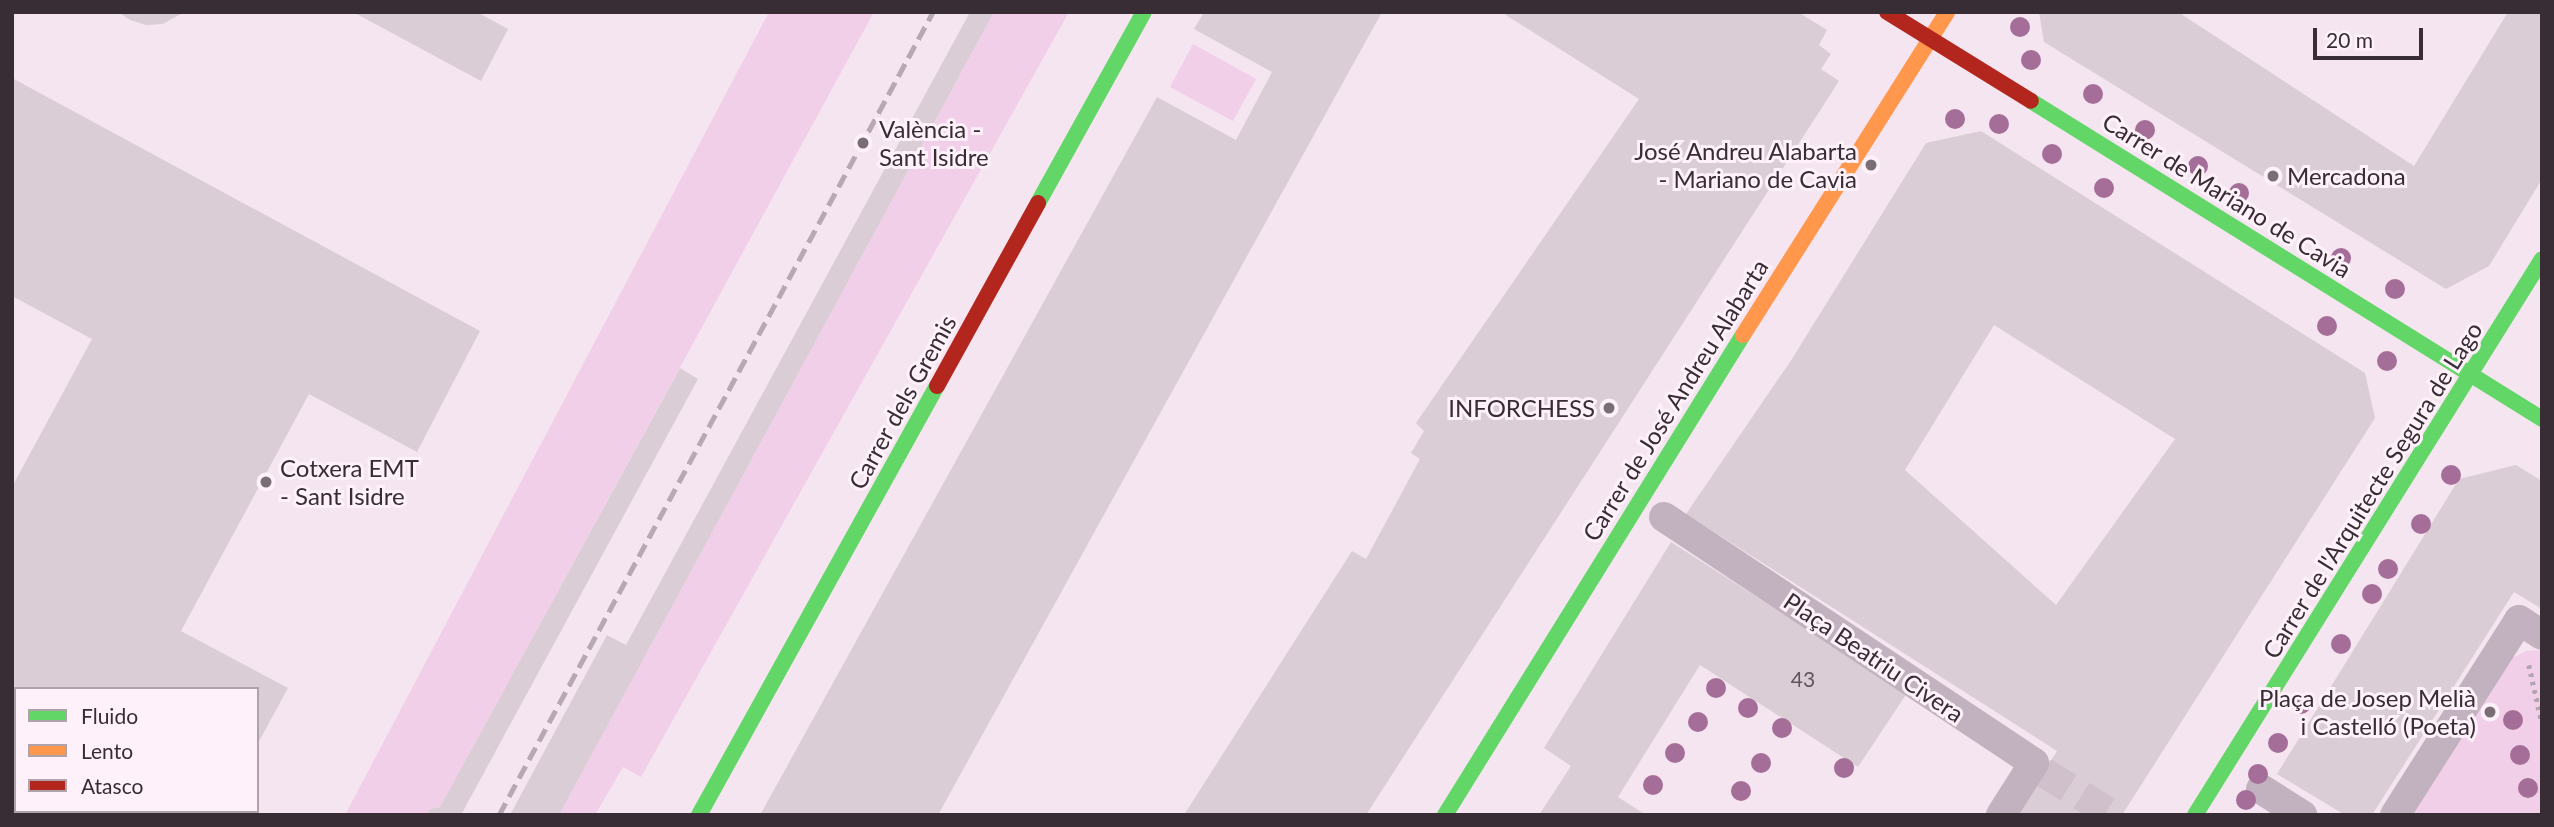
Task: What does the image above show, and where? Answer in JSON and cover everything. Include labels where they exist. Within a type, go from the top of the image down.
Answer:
[{"type":"street","name":"Carrer dels Gremis","points":[[699,815],[1144,12]]},
{"type":"street","name":"Carrer de Mariano de Cavia","points":[[1887,12],[2542,419]]},
{"type":"street","name":"Carrer de José Andreu Alabarta","points":[[1445,815],[1644,491],[1947,12]]},
{"type":"street","name":"Carrer de l'Arquitecte Segura de Lago","points":[[2195,815],[2542,259]]},
{"type":"street","name":"Plaça Beatriu Civera","points":[[1664,517],[2038,768],[2001,815]]},
{"type":"street","points":[[2395,815],[2530,627]]},
{"type":"street","points":[[2261,789],[2302,815]]},
{"type":"path","points":[[2530,627],[2542,723]]},
{"type":"shaded area","points":[[769,12],[874,12],[440,807],[430,809],[427,815],[345,815]]},
{"type":"shaded area","points":[[994,12],[1069,12],[641,777],[623,767],[595,815],[559,815]]},
{"type":"shaded area","points":[[1193,44],[1256,79],[1233,121],[1170,87]]},
{"type":"shaded area","name":"Plaça de Josep Melià i Castelló (Poeta)","points":[[2542,650],[2542,815],[2407,815],[2512,658],[2526,651]]},
{"type":"building","points":[[118,12],[184,12],[163,24],[146,25],[130,20]]},
{"type":"building","points":[[353,12],[477,12],[508,29],[481,81]]},
{"type":"building","points":[[970,12],[994,12],[559,815],[510,815],[607,635],[626,645]]},
{"type":"building","points":[[1204,12],[1382,12],[938,815],[760,815],[1157,97],[1236,140],[1272,72],[1194,29]]},
{"type":"building","points":[[1501,12],[1798,12],[1827,30],[1819,45],[1831,54],[1821,69],[1839,81],[1366,815],[1184,815],[1352,551],[1366,559],[1420,459],[1411,453],[1424,431],[1416,423],[1639,99]]},
{"type":"building","points":[[2039,12],[2178,12],[2414,166],[2508,12],[2542,12],[2542,179],[2489,266],[2446,289],[2044,42]]},
{"type":"building","points":[[12,78],[480,331],[417,452],[309,394],[181,631],[288,688],[259,741],[259,687],[14,687],[14,790],[12,789],[12,487],[92,339],[12,296]]},
{"type":"building","points":[[1981,131],[2365,373],[2375,418],[2122,815],[2017,815],[2057,751],[1686,514],[1790,362],[1926,143]],"holes":[[[1994,325],[2175,439],[2056,605],[1905,470]]]},
{"type":"building","points":[[680,368],[698,379],[461,815],[427,815],[430,809],[440,807]]},
{"type":"building","points":[[2516,465],[2542,481],[2542,609],[2514,592],[2372,815],[2345,815],[2277,774],[2459,479]]},
{"type":"building","points":[[1671,542],[1907,693],[1858,767],[1700,665],[1618,797],[1646,815],[1539,815],[1571,766],[1544,748]]},
{"type":"building","points":[[56,813],[221,813],[220,815]]},
{"type":"tunnel","points":[[2043,772],[2113,815]]},
{"type":"railway","points":[[499,815],[933,12]]},
{"type":"traffic: fast","points":[[1038,203],[1144,12]]},
{"type":"traffic: fast","points":[[2031,101],[2542,419]]},
{"type":"traffic: fast","points":[[2195,815],[2542,259]]},
{"type":"traffic: fast","points":[[1445,815],[1743,335]]},
{"type":"traffic: fast","points":[[699,815],[937,386]]},
{"type":"traffic: slow","points":[[1743,335],[1947,12]]},
{"type":"traffic: jam","points":[[1887,12],[2031,101]]},
{"type":"traffic: jam","points":[[937,386],[1038,203]]},
{"type":"place","name":"València - Sant Isidre","points":[[863,143]]},
{"type":"place","name":"José Andreu Alabarta - Mariano de Cavia","points":[[1871,165]]},
{"type":"place","name":"Mercadona","points":[[2273,176]]},
{"type":"place","name":"INFORCHESS","points":[[1609,408]]},
{"type":"place","name":"Cotxera EMT - Sant Isidre","points":[[266,482]]},
{"type":"place","name":"Plaça de Josep Melià i Castelló (Poeta)","points":[[2490,712]]}]
